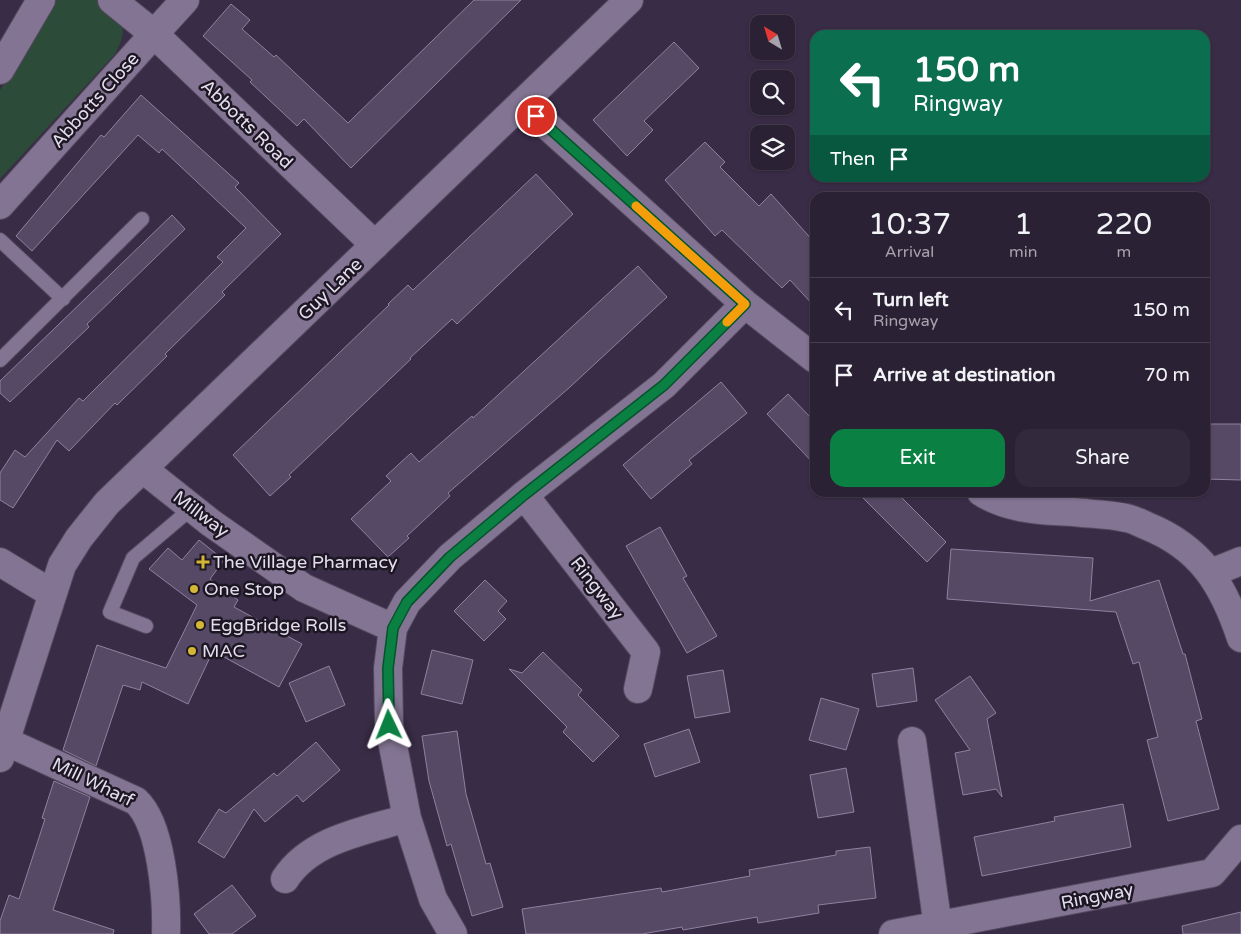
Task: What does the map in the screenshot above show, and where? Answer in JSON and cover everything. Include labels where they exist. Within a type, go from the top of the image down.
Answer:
[{"type":"street","points":[[0,70],[41,0]]},
{"type":"street","points":[[112,0],[154,34],[185,0]]},
{"type":"street","name":"Guy Lane","points":[[3,749],[51,593],[62,565],[78,538],[107,503],[629,0]]},
{"type":"street","name":"Abbotts Close","points":[[0,206],[154,34]]},
{"type":"street","name":"Abbotts Road","points":[[154,34],[375,245]]},
{"type":"street","points":[[522,103],[745,304],[810,355]]},
{"type":"street","points":[[453,934],[433,899],[407,818],[389,725],[388,668],[393,628],[407,602],[450,557],[524,495],[664,385],[745,304]]},
{"type":"street","name":"Millway","points":[[143,469],[192,508],[304,588],[393,628]]},
{"type":"street","name":"Ringway","points":[[524,495],[646,652],[638,689]]},
{"type":"street","points":[[988,497],[1033,510],[1126,518],[1158,530],[1185,546],[1203,562],[1231,608],[1241,638]]},
{"type":"street","points":[[1211,573],[1241,561]]},
{"type":"street","points":[[0,562],[51,593]]},
{"type":"street","points":[[912,741],[938,927]]},
{"type":"street","name":"Mill Wharf","points":[[3,749],[136,801],[146,810],[152,824],[167,902],[166,934]]},
{"type":"street","points":[[285,879],[294,865],[332,841],[407,818]]},
{"type":"street","name":"Ringway","points":[[893,934],[938,927],[1212,873],[1241,838]]},
{"type":"lane","points":[[0,360],[142,219]]},
{"type":"lane","points":[[0,240],[63,299]]},
{"type":"lane","points":[[146,626],[110,612],[133,558],[192,508]]},
{"type":"green space","points":[[57,0],[104,0],[122,25],[123,31],[120,45],[115,54],[0,179],[0,90]]},
{"type":"building","points":[[474,0],[521,0],[351,168],[304,119],[297,126],[250,82],[252,80],[203,36],[231,4],[250,20],[242,29],[274,57],[276,55],[348,123]]},
{"type":"building","points":[[674,42],[699,68],[644,121],[653,130],[627,156],[593,120]]},
{"type":"building","points":[[141,95],[239,183],[235,187],[281,234],[222,292],[225,295],[165,354],[167,356],[117,405],[115,403],[69,451],[57,440],[13,508],[0,500],[0,473],[15,450],[25,457],[79,398],[83,401],[223,262],[217,257],[246,228],[162,149],[159,153],[138,135],[32,251],[16,236],[101,135],[104,137]]},
{"type":"building","points":[[705,142],[725,162],[720,167],[759,206],[771,194],[810,237],[810,302],[790,280],[782,288],[722,230],[715,236],[665,180]]},
{"type":"building","points":[[536,174],[573,214],[457,324],[452,319],[410,358],[289,475],[291,477],[270,496],[233,455],[408,285],[413,290]]},
{"type":"building","points":[[172,215],[185,229],[87,324],[89,327],[10,402],[0,393],[0,381]]},
{"type":"building","points":[[638,266],[667,297],[570,387],[448,493],[450,496],[407,536],[409,538],[388,557],[351,519],[391,481],[386,476],[411,453],[419,462],[472,416],[473,418]]},
{"type":"building","points":[[721,382],[747,413],[689,460],[692,464],[651,499],[623,465]]},
{"type":"building","points":[[788,394],[810,417],[810,460],[767,414]]},
{"type":"building","points":[[1210,424],[1241,424],[1241,480],[1210,479]]},
{"type":"building","points":[[862,497],[901,497],[946,542],[927,562]]},
{"type":"building","points":[[660,527],[687,576],[683,578],[717,636],[687,653],[626,546]]},
{"type":"building","points":[[199,540],[224,560],[210,579],[238,600],[234,607],[302,644],[279,687],[213,651],[188,704],[142,682],[140,690],[123,685],[96,766],[63,750],[97,645],[166,668],[197,605],[149,569],[168,548],[182,560]]},
{"type":"building","points":[[951,549],[1093,558],[1090,601],[1159,580],[1183,654],[1185,654],[1202,719],[1196,721],[1219,809],[1168,821],[1147,740],[1158,737],[1139,662],[1133,664],[1116,612],[947,599]]},
{"type":"building","points":[[485,580],[507,601],[498,611],[506,619],[484,641],[454,611]]},
{"type":"building","points":[[432,650],[473,660],[462,704],[421,694]]},
{"type":"building","points":[[543,652],[582,690],[578,695],[619,736],[593,762],[563,732],[567,727],[509,669],[522,673]]},
{"type":"building","points":[[329,666],[345,705],[306,722],[289,683]]},
{"type":"building","points":[[913,668],[917,701],[877,707],[872,674]]},
{"type":"building","points":[[723,670],[730,712],[695,718],[687,676]]},
{"type":"building","points":[[970,676],[996,713],[987,719],[1002,797],[996,789],[963,795],[955,753],[970,750],[935,700]]},
{"type":"building","points":[[821,698],[859,709],[846,750],[809,740]]},
{"type":"building","points":[[689,729],[700,762],[655,777],[644,744]]},
{"type":"building","points":[[457,731],[466,794],[486,864],[490,863],[503,907],[472,916],[451,844],[447,846],[429,781],[422,736]]},
{"type":"building","points":[[316,742],[340,770],[303,802],[297,795],[265,822],[254,809],[224,858],[198,842],[219,809],[226,813],[274,773],[277,776]]},
{"type":"building","points":[[846,768],[854,812],[818,818],[810,775]]},
{"type":"building","points":[[54,781],[90,797],[53,910],[114,930],[113,934],[0,934],[0,921],[9,895],[19,899],[45,819],[42,818]]},
{"type":"building","points":[[1123,804],[1131,847],[982,876],[974,837],[1055,821],[1054,817]]},
{"type":"building","points":[[870,847],[876,898],[818,905],[819,913],[758,923],[757,917],[683,930],[682,927],[642,934],[526,934],[522,909],[661,888],[662,892],[750,876],[749,870],[836,855],[836,851]]},
{"type":"building","points":[[232,885],[256,916],[232,934],[209,934],[194,914]]},
{"type":"building","points":[[1241,912],[1241,934],[1183,934],[1182,926]]},
{"type":"slow traffic","points":[[636,206],[745,304],[727,322]]},
{"type":"place","name":"The Village Pharmacy","points":[[203,562]]},
{"type":"place","name":"One Stop","points":[[194,589]]},
{"type":"place","name":"EggBridge Rolls","points":[[200,625]]},
{"type":"place","name":"MAC","points":[[192,651]]},
{"type":"route","points":[[389,725],[388,668],[393,628],[407,602],[450,557],[524,495],[664,385],[745,304],[536,116]]}]
